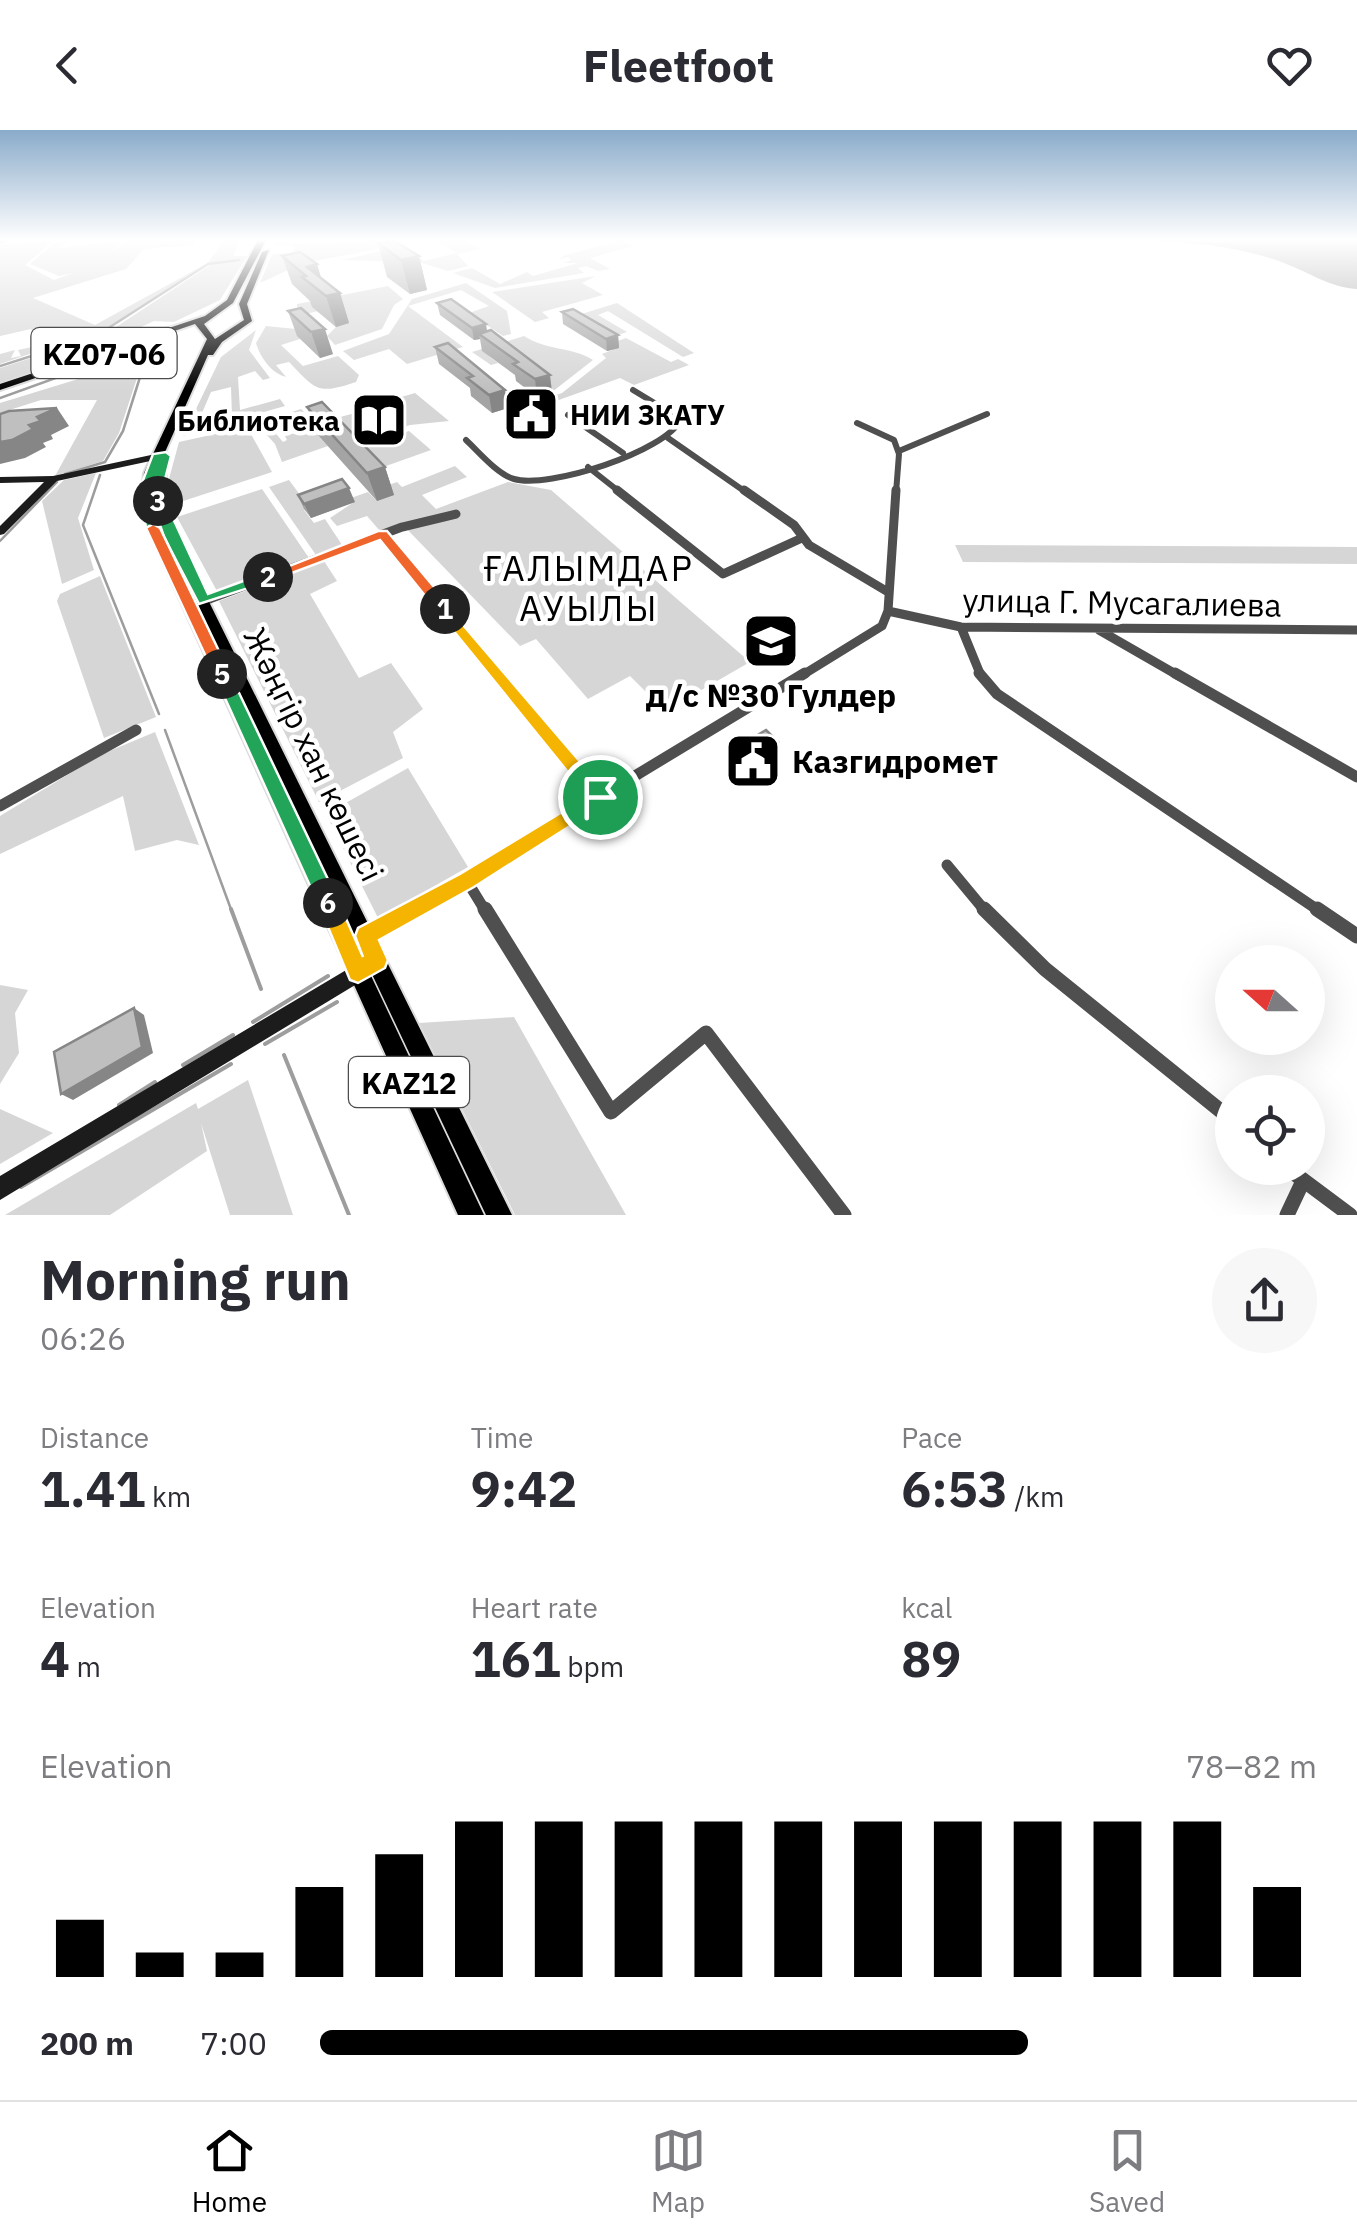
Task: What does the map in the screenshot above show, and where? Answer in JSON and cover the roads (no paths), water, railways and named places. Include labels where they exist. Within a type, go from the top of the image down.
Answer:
[{"type":"main road","points":[[207,317],[230,301],[235,291]]},
{"type":"main road","name":"Жәңгір хан көшесі","points":[[161,456],[214,346],[248,321],[242,304],[248,291]]},
{"type":"main road","points":[[207,317],[232,312],[247,314]]},
{"type":"main road","name":"Жәңгір хан көшесі","points":[[207,317],[199,324],[206,330],[210,343],[146,500],[154,529],[197,603],[357,942],[471,1215]]},
{"type":"main road","name":"KZ07-06","points":[[0,388],[207,317]]},
{"type":"main road","points":[[206,330],[240,326]]},
{"type":"main road","name":"KZ07-06","points":[[0,388],[163,336],[206,330]]},
{"type":"main road","points":[[0,480],[53,479],[161,456]]},
{"type":"main road","points":[[0,532],[53,479]]},
{"type":"main road","points":[[0,1188],[368,966]]},
{"type":"main road","name":"Жәңгір хан көшесі","points":[[368,966],[499,1215]]},
{"type":"street","points":[[466,440],[510,478],[552,482],[668,438],[681,419],[633,390]]},
{"type":"street","points":[[899,451],[988,414]]},
{"type":"street","points":[[568,416],[624,453]]},
{"type":"street","points":[[357,942],[467,881],[600,797],[857,646],[882,626],[888,610],[899,451],[894,440],[858,423]]},
{"type":"street","points":[[668,438],[794,525],[802,538],[888,592]]},
{"type":"street","points":[[588,467],[723,574],[802,538]]},
{"type":"street","points":[[197,603],[382,534],[456,514]]},
{"type":"street","points":[[382,534],[600,797]]},
{"type":"street","name":"улица Г. Мусагалиева","points":[[888,610],[961,627],[1357,630]]},
{"type":"street","points":[[1088,626],[1207,689],[1357,778]]},
{"type":"street","points":[[961,627],[980,676],[997,694],[1357,936]]},
{"type":"street","points":[[0,806],[136,730]]},
{"type":"street","points":[[947,865],[1001,928],[1050,973],[1215,1106]]},
{"type":"street","points":[[467,881],[611,1112],[706,1033],[844,1215]]},
{"type":"street","points":[[1287,1215],[1301,1185]]},
{"type":"street","points":[[1309,1185],[1350,1215]]},
{"type":"waterway","points":[[110,327],[167,291]]},
{"type":"waterway","points":[[110,330],[125,342]]},
{"type":"waterway","points":[[0,366],[69,344]]},
{"type":"waterway","points":[[0,398],[133,350]]},
{"type":"waterway","points":[[65,474],[105,462],[123,431],[141,374],[129,365],[134,351]]},
{"type":"waterway","points":[[100,475],[83,525],[159,714]]},
{"type":"waterway","points":[[0,541],[57,482]]},
{"type":"waterway","points":[[165,730],[232,912]]},
{"type":"waterway","points":[[231,909],[261,989]]},
{"type":"waterway","points":[[253,1022],[328,976]]},
{"type":"waterway","points":[[265,1044],[337,1002]]},
{"type":"waterway","points":[[183,1065],[233,1035]]},
{"type":"waterway","points":[[284,1055],[349,1215]]},
{"type":"waterway","points":[[21,1187],[231,1064]]},
{"type":"waterway","points":[[119,1105],[155,1082]]},
{"type":"place","name":"НИИ ЗКАТУ","points":[[531,414]]},
{"type":"place","name":"Библиотека","points":[[379,420]]},
{"type":"place","name":"д/с №30 Гулдер","points":[[771,641]]},
{"type":"place","name":"Казгидромет","points":[[753,761]]},
{"type":"district","name":"ҒАЛЫМДАР АУЫЛЫ","points":[[589,588]]}]
